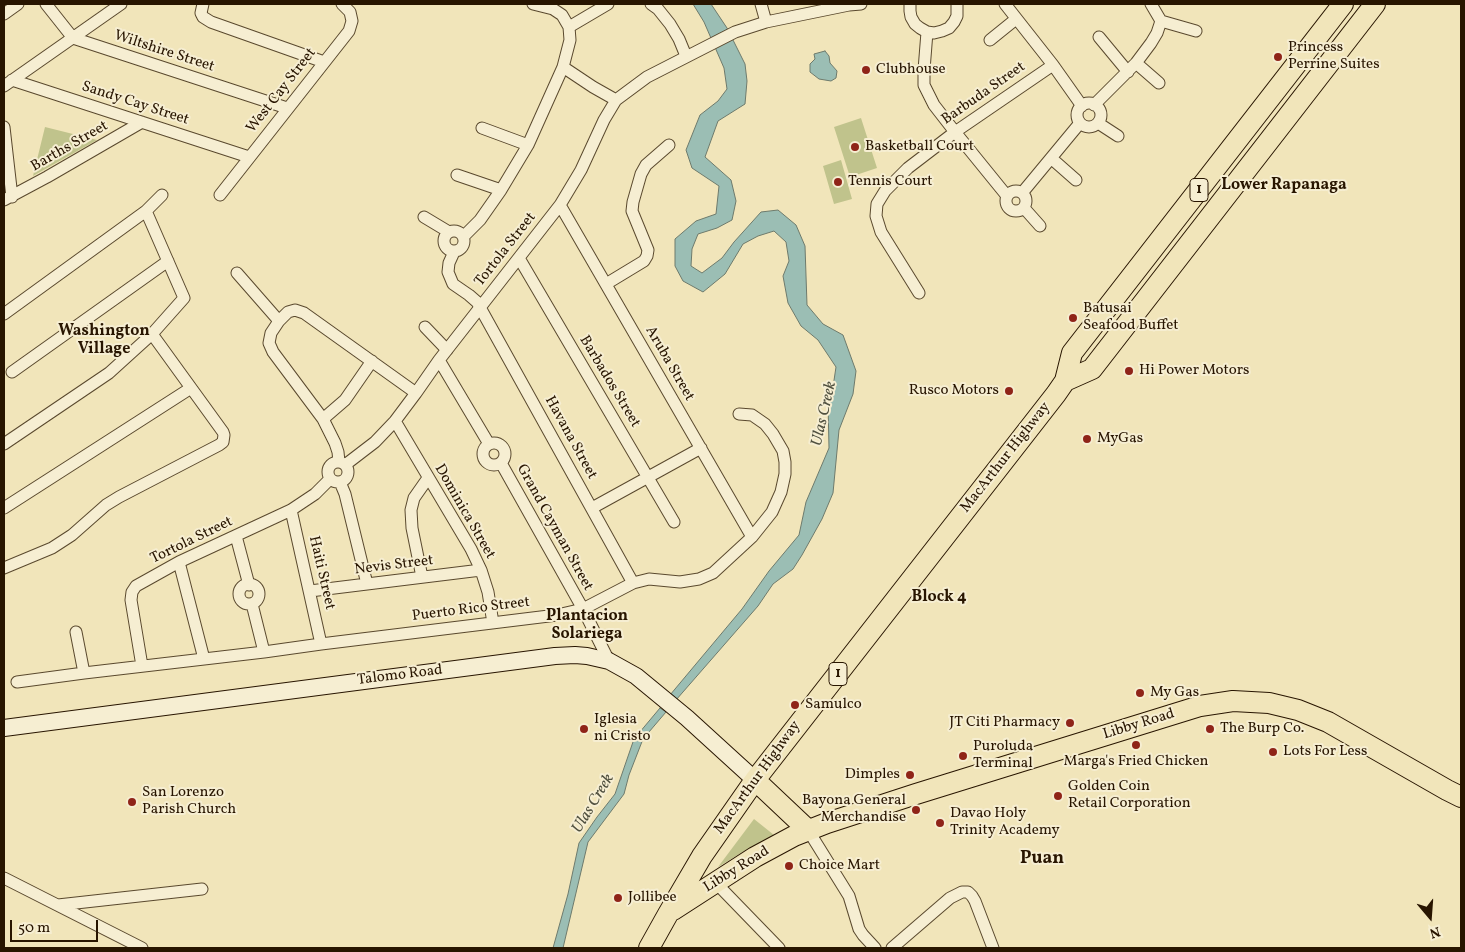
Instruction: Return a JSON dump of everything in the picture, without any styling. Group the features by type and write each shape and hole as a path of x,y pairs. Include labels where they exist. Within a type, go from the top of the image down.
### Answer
{"highway":[{"name":"MacArthur Highway","path":"649,948 702,856 755,780 1065,381 1072,353 1343,4"},
{"name":"MacArthur Highway","path":"1065,381 1092,369 1375,4"},
{"name":"Libby Road","path":"668,914 755,857 808,830 907,797 1200,706 1233,701 1269,703 1298,710 1328,722 1447,790 1461,796"},
{"path":"755,780 808,830"}],"street":[{"path":"4,14 18,4"},
{"path":"46,4 74,38"},
{"path":"8,83 121,4"},
{"path":"203,4 201,13 211,22 324,62"},
{"name":"West Cay Street","path":"220,195 349,31 352,21 350,12 342,4"},
{"path":"464,236 475,226 528,145 563,67 570,40 569,27 562,15 552,9 533,4"},
{"path":"569,27 608,4"},
{"path":"651,4 658,9 670,24 686,56"},
{"path":"761,4 766,22"},
{"name":"Tortola Street","path":"342,464 375,442 395,421 446,350 560,205 581,170 604,120 616,100 647,78 686,56 736,32 766,22 853,4"},
{"path":"910,4 910,11 915,24 927,32 934,33 948,28 954,22 957,16 957,4"},
{"path":"1005,4 1053,65 1082,106"},
{"path":"1151,4 1161,21 1196,31"},
{"path":"990,40 1016,18"},
{"path":"1094,105 1136,63 1151,43 1161,21"},
{"path":"927,32 924,85 934,105 1008,196"},
{"path":"1099,37 1128,72"},
{"name":"Wiltshire Street","path":"74,38 288,108"},
{"path":"1136,63 1159,83"},
{"name":"Barbuda Street","path":"919,293 881,232 876,216 877,204 897,178 908,168 955,132 1053,65"},
{"path":"563,67 616,100"},
{"name":"Sandy Cay Street","path":"8,83 142,122 249,157"},
{"path":"1094,105 1100,111 1100,119 1098,123 1087,127 1078,120 1078,112 1082,106 1094,105"},
{"name":"Barths Street","path":"8,198 142,122"},
{"path":"1022,193 1080,123"},
{"path":"1098,123 1118,136"},
{"path":"4,127 8,198"},
{"path":"482,128 528,145"},
{"path":"606,284 644,261 647,256 648,250 632,211 633,202 641,174 646,165 669,145"},
{"path":"1051,158 1076,180"},
{"path":"457,175 500,190"},
{"path":"1016,191 1022,193 1026,202 1024,208 1017,211 1010,209 1006,203 1008,196 1016,191"},
{"path":"4,314 146,211 162,195"},
{"name":"Aruba Street","path":"560,205 752,537"},
{"path":"1024,208 1040,226"},
{"path":"4,444 109,373 152,334 184,298 146,211"},
{"path":"424,217 449,232 455,231 462,234 465,243 461,250 454,252 448,250 444,244 444,238 449,232"},
{"name":"Havana Street","path":"454,252 449,263 448,272 453,284 477,302 633,583"},
{"name":"Barbados Street","path":"518,258 674,522"},
{"path":"12,372 168,261"},
{"path":"237,273 279,321"},
{"path":"335,481 343,480 348,472 342,464 335,443 323,419 273,352 269,343 271,334 279,321 288,312 295,310 304,313 416,393"},
{"path":"425,327 446,350"},
{"path":"4,568 52,548 72,535 119,497 219,445 224,439 223,432 152,334"},
{"name":"Grand Cayman Street","path":"439,360 490,444 496,443 505,450 505,458 501,463 609,661"},
{"path":"323,419 345,400 372,361"},
{"path":"4,508 191,388"},
{"name":"Puerto Rico Street","path":"17,682 84,672 264,652 557,615 582,609 633,583 649,578 680,582 699,579 713,573 752,537 772,512 785,474 783,451 773,434 765,424 752,415 739,414"},
{"name":"Dominica Street","path":"395,421 471,549 481,570 488,592 493,623"},
{"path":"592,508 701,448"},
{"path":"342,464 332,464 328,470 328,476 335,481 345,494 367,584"},
{"path":"422,577 412,528 411,510 414,498 428,478"},
{"name":"Tortola Street","path":"142,666 131,600 132,592 136,586 179,562 291,510 335,481"},
{"name":"Haiti Street","path":"291,510 321,644"},
{"path":"236,536 249,585 257,588 259,594 258,600 252,604 264,652"},
{"path":"179,562 204,659"},
{"name":"Nevis Street","path":"310,591 481,570"},
{"path":"76,632 84,672"},
{"name":"Talomo Road","path":"4,728 555,656 588,656 609,661 636,676 755,780"},
{"path":"808,830 849,896 859,928 875,948"},
{"path":"4,878 142,948"},
{"path":"715,882 779,948"},
{"path":"56,905 202,890"},
{"path":"892,948 950,898 962,892 968,892 975,901 991,947"}],"green space":[{"name":"Basketball Court","path":"861,118 877,168 850,177 834,127"},
{"path":"45,127 97,140 33,176"},
{"name":"Tennis Court","path":"841,160 852,199 834,204 823,166"},
{"path":"754,819 774,835 718,867"}],"water":[{"path":"693,4 711,4 727,28 745,64 747,81 745,104 718,121 705,157 731,180 736,201 732,220 717,228 698,234 692,249 691,266 702,273 722,258 761,212 778,210 796,225 805,246 807,305 823,324 843,335 856,371 853,394 839,430 833,493 822,519 793,569 773,584 758,606 676,700 670,695 742,609 769,571 799,535 806,502 829,448 828,403 836,367 818,340 801,326 788,303 783,276 789,261 786,242 774,231 758,236 743,244 725,274 703,292 683,281 675,266 675,239 696,221 716,214 719,186 692,168 686,150 700,115 718,101 727,89 724,68 704,22"},
{"path":"825,51 829,56 830,63 837,71 836,78 831,81 819,79 810,72 810,64 815,59 814,54"},
{"path":"660,708 666,712 643,739 624,794 588,842 563,948 553,948 568,894 579,843 615,794 634,739"}],"place":[{"name":"Princess Perrine Suites","path":"1278,57"},
{"name":"Clubhouse","path":"866,70"},
{"name":"Basketball Court","path":"855,147"},
{"name":"Tennis Court","path":"838,182"},
{"name":"Batusai Seafood Buffet","path":"1073,318"},
{"name":"Hi Power Motors","path":"1129,371"},
{"name":"Rusco Motors","path":"1009,391"},
{"name":"MyGas","path":"1087,439"},
{"name":"My Gas","path":"1140,693"},
{"name":"Samulco","path":"795,705"},
{"name":"JT Citi Pharmacy","path":"1070,723"},
{"name":"Iglesia ni Cristo","path":"584,729"},
{"name":"The Burp Co.","path":"1210,729"},
{"name":"Marga's Fried Chicken","path":"1136,745"},
{"name":"Lots For Less","path":"1273,752"},
{"name":"Puroluda Terminal","path":"963,756"},
{"name":"Dimples","path":"910,775"},
{"name":"Golden Coin Retail Corporation","path":"1058,796"},
{"name":"San Lorenzo Parish Church","path":"132,802"},
{"name":"Bayona General Merchandise","path":"916,810"},
{"name":"Davao Holy Trinity Academy","path":"940,823"},
{"name":"Choice Mart","path":"789,866"},
{"name":"Jollibee","path":"618,898"}],"district":[{"name":"Lower Rapanaga","path":"1284,186"},
{"name":"Washington Village","path":"104,341"},
{"name":"Block 4","path":"939,598"},
{"name":"Plantacion Solariega","path":"587,626"},
{"name":"Puan","path":"1042,860"}],"water label":[{"name":"Ulas Creek","path":"825,414"},
{"name":"Ulas Creek","path":"594,804"}]}
